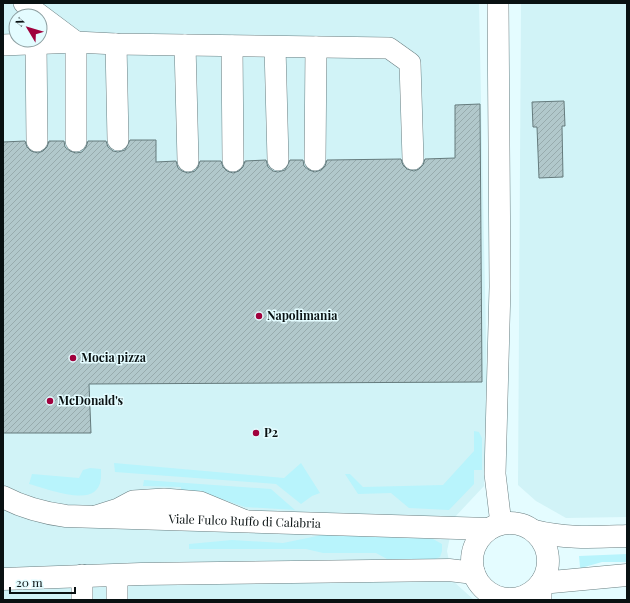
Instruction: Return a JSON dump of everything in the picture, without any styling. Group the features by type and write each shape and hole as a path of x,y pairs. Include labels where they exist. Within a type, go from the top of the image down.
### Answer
{"main road":[{"name":"Viale Fulco Ruffo di Calabria","path":"3,497 44,513 95,517 495,526"},
{"path":"627,536 555,536 534,531 513,523 495,526 480,538 474,548 472,561 474,573 480,584 489,593 501,599 524,597 534,591 627,575"},
{"path":"534,531 542,540 548,561 541,591"},
{"path":"3,578 82,575 449,570 474,573"}],"street":[{"path":"24,3 76,42"},
{"path":"495,526 500,287 498,3"},
{"path":"76,42 76,141"},
{"path":"48,43 76,42 116,44 389,48 410,63 412,159"},
{"path":"116,44 118,140"},
{"path":"185,45 188,161"},
{"path":"232,46 233,161"},
{"path":"275,47 278,160"},
{"path":"315,160 316,47"},
{"path":"36,48 37,141"},
{"path":"82,575 82,600"},
{"path":"117,575 117,600"}],"shaded area":[{"path":"3,3 479,3 487,385 484,486 454,518 447,551 453,581 474,600 3,600"},
{"path":"521,3 627,3 627,517 566,518 536,501 518,485"},
{"path":"474,431 479,432 482,438 482,470 474,470 474,484 449,510 409,508 391,493 358,494 345,474 350,474 363,487 443,485 474,451"},
{"path":"114,463 284,478 301,463 320,493 312,496 301,504 276,484 115,472"},
{"path":"90,468 101,469 101,478 97,490 88,495 72,495 29,484 32,474 79,478 83,470"},
{"path":"144,480 271,489 295,510 245,507 213,496 181,493 181,487 143,486"},
{"path":"322,535 433,539 442,544 442,551 440,557 433,560 387,559 376,553 323,553 306,549 189,549 189,544 232,540 283,543"},
{"path":"627,554 627,562 602,562 580,567 579,556"}],"building":[{"path":"564,101 565,126 562,126 563,177 539,178 537,127 533,127 532,102"},
{"path":"480,104 482,382 89,384 91,433 3,433 3,142 25,141 27,147 31,151 38,153 47,147 49,141 64,141 65,147 76,153 82,152 88,141 106,141 108,147 113,151 118,152 125,150 130,140 156,140 156,162 176,161 178,168 188,173 195,171 200,161 221,161 223,167 227,171 233,173 239,171 243,167 245,161 266,160 268,167 273,171 278,172 285,170 290,160 303,160 304,166 315,172 321,170 325,166 327,160 401,159 403,165 407,169 414,171 423,165 425,159 455,158 455,105"}],"place":[{"name":"Napolimania","path":"259,316"},
{"name":"Mocia pizza","path":"73,358"},
{"name":"McDonald's","path":"50,401"},
{"name":"P2","path":"256,433"}]}
